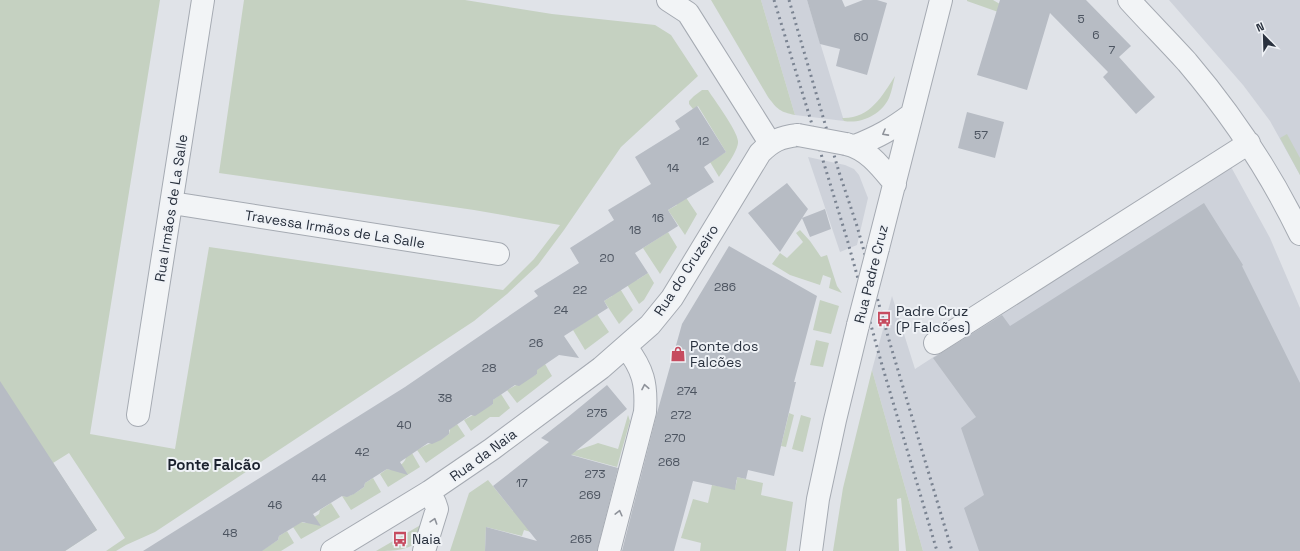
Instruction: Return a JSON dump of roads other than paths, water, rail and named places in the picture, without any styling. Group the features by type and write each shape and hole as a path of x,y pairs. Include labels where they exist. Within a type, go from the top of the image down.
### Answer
{"street":[{"name":"Rua Irmãos de La Salle","path":"138,415 204,0"},
{"path":"668,0 688,13 770,143"},
{"name":"Rua Padre Cruz","path":"812,551 818,499 835,420 941,0"},
{"path":"1129,0 1186,62 1222,106 1258,156 1285,202 1300,234"},
{"path":"851,145 882,135 912,114"},
{"name":"Rua do Cruzeiro","path":"626,347 650,325 672,298 760,153 770,143 784,136 798,135 851,145 873,158 895,184"},
{"path":"935,343 1249,143"},
{"name":"Travessa Irmãos de La Salle","path":"172,204 498,254"},
{"path":"609,551 644,412 646,394 643,376 636,360 626,347"},
{"name":"Rua da Naia","path":"332,551 429,492 492,449 601,368 626,347"},
{"path":"424,551 437,512 435,502 429,492"}],"railway":[{"path":"774,0 847,239 882,365 937,551"},
{"path":"789,0 952,551"}],"place":[{"name":"Padre Cruz (P Falcões)","path":"884,319"},
{"name":"Ponte dos Falcões","path":"678,354"},
{"name":"Naia","path":"400,539"}],"district":[{"name":"Ponte Falcão","path":"214,465"}]}
